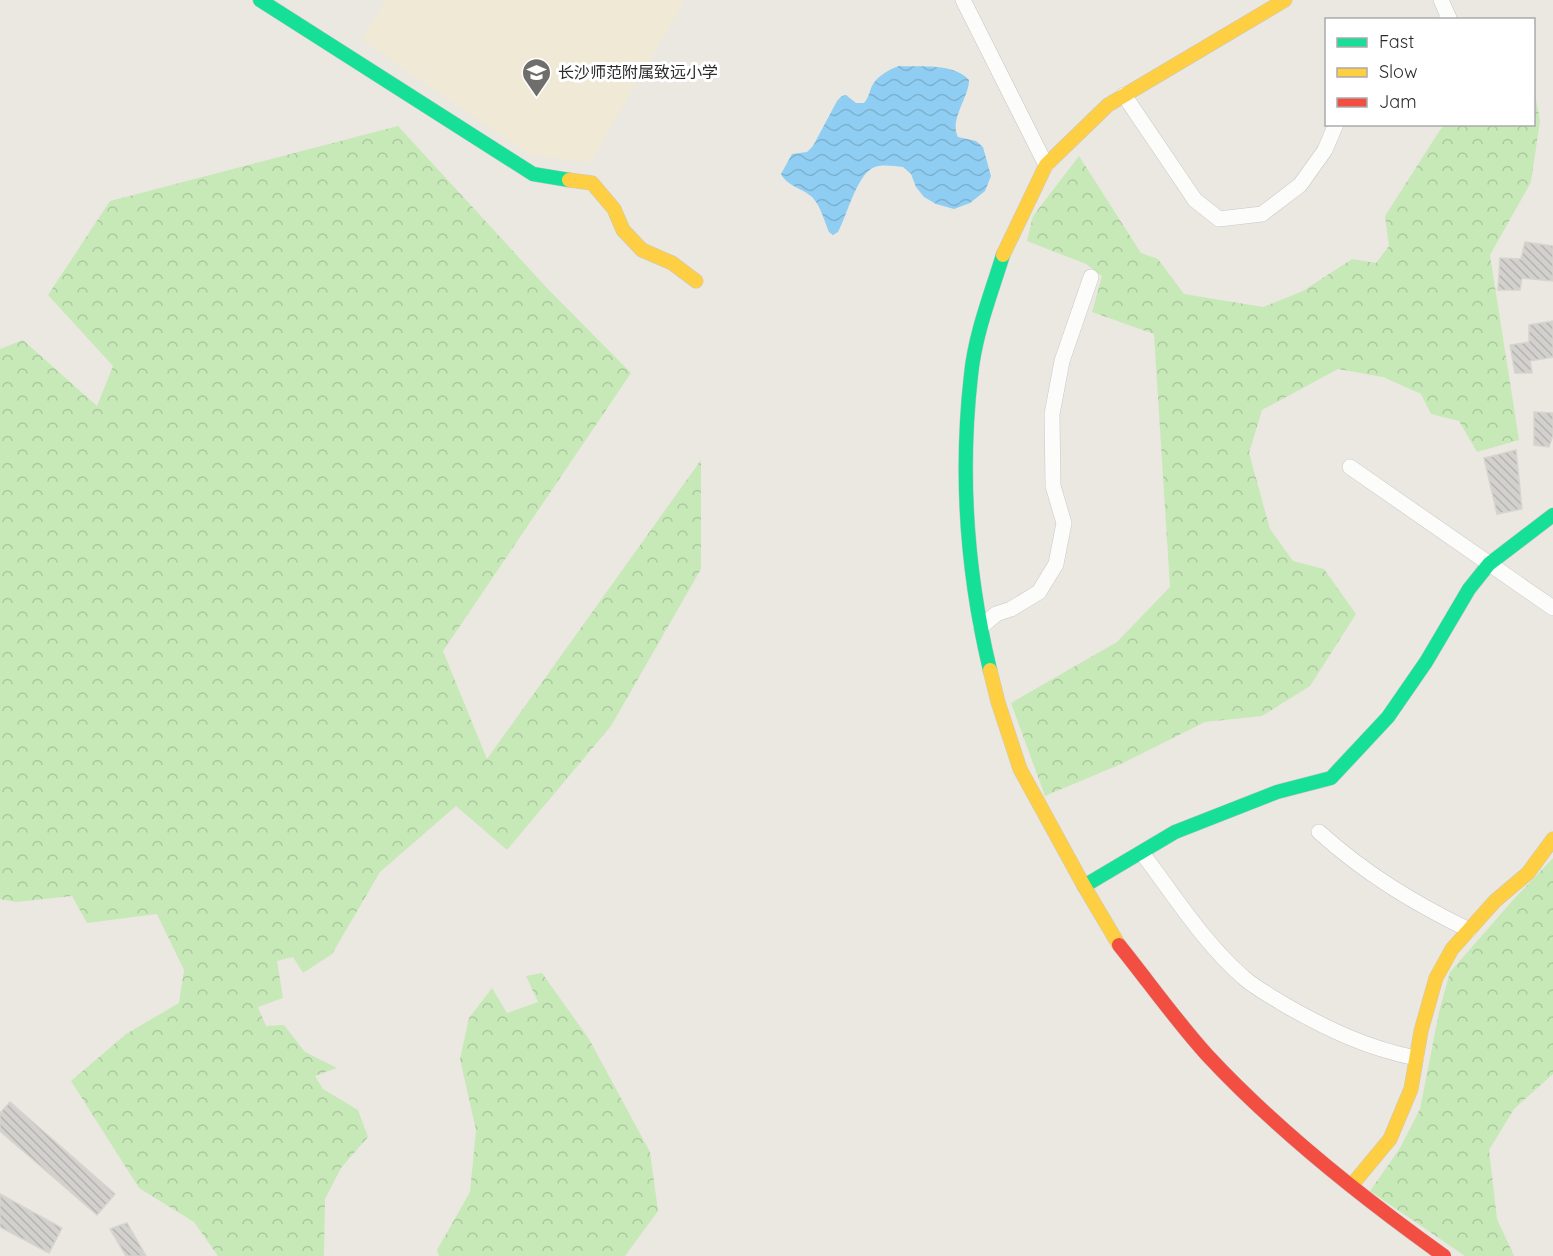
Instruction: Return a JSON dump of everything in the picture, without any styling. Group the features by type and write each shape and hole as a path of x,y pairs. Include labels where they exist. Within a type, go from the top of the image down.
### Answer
{"street":[{"path":"260,0 533,174 592,183 614,209 623,230 642,250 672,263 696,282"},
{"path":"963,0 1046,165"},
{"path":"1285,0 1108,105 1046,165 1006,246 985,311 971,373 967,447 967,526 981,627 998,702 1020,769 1117,942 1207,1056 1293,1138 1372,1204 1444,1256"},
{"path":"1442,0 1449,18"},
{"path":"1124,95 1195,200 1219,219 1262,214 1300,185 1325,150 1335,126"},
{"path":"981,627 996,614 1011,609 1040,592 1056,564 1064,523 1053,486 1052,414 1062,361 1091,277"},
{"path":"1350,467 1553,608"},
{"path":"1084,886 1175,832 1278,792 1331,778 1388,717 1426,662 1469,589 1489,564 1553,515"},
{"path":"1318,832 1380,881 1432,912 1469,930"},
{"path":"1351,1186 1390,1140 1411,1089 1421,1031 1436,978 1452,949 1495,901 1528,873 1553,839"},
{"path":"1142,853 1218,952 1244,979 1337,1034 1363,1044 1416,1058"}],"shaded area":[{"name":"长沙师范附属致远小学","path":"386,0 681,0 684,2 590,163 529,155 362,40"}],"green space":[{"path":"1535,94 1540,121 1531,182 1490,255 1519,440 1477,452 1459,421 1431,414 1421,394 1383,377 1338,369 1262,410 1249,453 1270,529 1293,561 1324,569 1356,614 1310,686 1262,716 1205,722 1121,764 1045,796 1011,703 1117,642 1170,587 1154,334 1092,312 1102,276 1086,264 1027,241 1033,216 1079,156 1141,253 1158,259 1184,294 1263,307 1303,291 1352,259 1376,263 1389,246 1385,216 1444,126 1535,126"},
{"path":"398,126 546,287 631,373 443,651 487,759 701,460 701,569 611,726 507,850 456,806 380,872 332,954 303,973 293,957 277,961 283,998 258,1007 266,1026 284,1025 305,1052 337,1068 315,1076 323,1089 358,1110 368,1137 341,1168 325,1199 324,1256 218,1256 194,1222 139,1188 71,1081 126,1034 179,1003 184,970 157,914 87,923 72,896 16,902 0,899 0,349 23,340 97,406 113,366 48,295 110,201"},
{"path":"1553,858 1553,1074 1514,1109 1489,1150 1497,1219 1514,1256 1465,1256 1370,1191 1400,1148 1420,1109 1439,1012 1450,972"},
{"path":"542,973 589,1039 650,1152 658,1211 625,1256 439,1256 437,1250 470,1192 476,1130 460,1059 469,1018 492,988 507,1013 538,1002 526,976"}],"water":[{"path":"899,66 946,68 969,80 956,130 958,137 976,141 983,147 991,176 985,191 970,203 954,209 936,204 924,197 916,187 911,174 903,167 885,165 875,167 863,177 838,232 833,235 829,232 820,209 812,197 787,181 781,174 792,154 807,152 813,146 837,101 842,96 846,95 856,103 864,103 875,81"}],"building":[{"path":"1525,242 1553,246 1553,281 1522,278 1520,290 1498,290 1500,258 1521,259"},
{"path":"1553,321 1553,357 1530,361 1532,373 1515,373 1510,345 1529,342 1529,325"},
{"path":"1534,412 1553,413 1553,435 1549,447 1534,445"},
{"path":"1516,450 1522,509 1497,514 1484,458"},
{"path":"10,1102 115,1194 97,1215 0,1131 0,1113"},
{"path":"0,1194 62,1228 49,1253 0,1227"},
{"path":"127,1223 146,1256 126,1256 110,1229"}],"traffic: fast":[{"path":"260,0 533,174 569,180"},
{"path":"990,670 971,560 966,449 971,375 976,344 1003,255"},
{"path":"1084,886 1175,832 1277,792 1331,778 1388,717 1426,662 1469,589 1489,564 1553,515"}],"traffic: slow":[{"path":"1003,255 1046,165 1108,105 1285,0"},
{"path":"569,180 592,183 614,209 623,230 642,250 672,263 696,281"},
{"path":"990,670 1020,769 1119,945"},
{"path":"1351,1186 1390,1139 1411,1089 1421,1031 1436,978 1452,949 1495,901 1528,873 1553,839"}],"traffic: jam":[{"path":"1119,945 1196,1043 1235,1084 1321,1162 1444,1256"}],"place":[{"name":"长沙师范附属致远小学","path":"537,98"}]}
